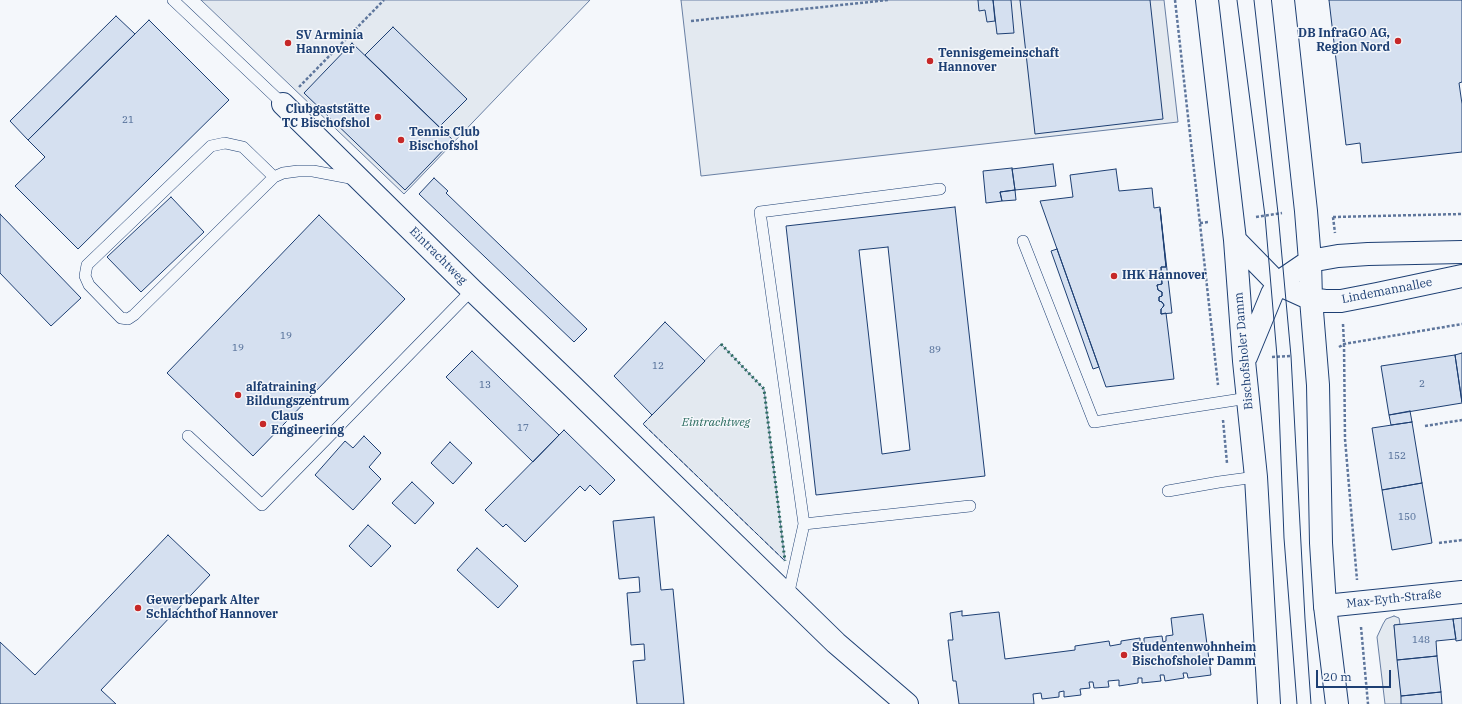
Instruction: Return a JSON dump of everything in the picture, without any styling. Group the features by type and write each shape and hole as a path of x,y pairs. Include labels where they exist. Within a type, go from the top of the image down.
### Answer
{"street":[{"name":"Bischofsholer Damm","path":"1207,0 1234,229 1244,361 1256,477 1269,704"},
{"path":"1283,0 1310,261 1311,299 1318,385 1321,543 1325,606 1337,704"},
{"name":"Eintrachtweg","path":"283,104 472,290 571,384 836,643 908,704"},
{"path":"1234,229 1278,284"},
{"path":"1244,361 1272,294 1278,284 1310,261 1338,256 1368,254 1462,252"},
{"name":"Lindemannallee","path":"1278,284 1311,299 1341,301 1462,276"},
{"name":"Max-Eyth-Straße","path":"1325,606 1462,592"}],"lane":[{"path":"173,0 283,104"},
{"path":"274,178 244,147 225,143 211,146 87,265 85,276 89,285 121,318 128,319 134,315 274,178 283,173 298,171 313,172 362,181"},
{"path":"788,596 804,524 760,212 940,189"},
{"path":"1023,241 1094,422 1248,398"},
{"path":"188,436 262,505 472,290"},
{"path":"1168,491 1229,480 1256,477"},
{"path":"804,524 970,506"}],"path":[{"path":"283,104 384,0"},
{"path":"691,21 888,0"},
{"path":"1175,0 1229,480"},
{"path":"1200,223 1234,229 1306,211 1333,217 1462,214"},
{"path":"1342,318 1344,344 1345,439 1358,603 1368,704"},
{"path":"1344,344 1462,324"},
{"path":"1425,426 1462,420"},
{"path":"1439,543 1462,540"}],"green space":[{"name":"Tennis Club Bischofshol","path":"201,0 590,0 404,194"},
{"name":"Tennisgemeinschaft Hannover","path":"681,0 1164,0 1178,122 701,176"},
{"name":"Eintrachtweg","path":"721,344 764,389 785,561 643,424"},
{"path":"1394,616 1399,618 1400,624 1394,625 1402,704 1385,704 1377,637 1386,619"}],"building":[{"path":"978,0 993,0 995,21 987,22 985,10 979,11"},
{"path":"993,0 1011,0 1014,33 997,34"},
{"path":"1020,0 1150,0 1163,119 1035,134"},
{"name":"DB InfraGO AG, Region Nord","path":"1329,0 1462,0 1462,82 1459,83 1462,104 1462,152 1362,163 1360,143 1346,145"},
{"path":"116,16 135,34 28,140 10,121"},
{"path":"149,20 229,100 78,249 15,186 45,157 28,140"},
{"path":"393,27 467,99 439,127 365,55"},
{"name":"Tennis Club Bischofshol","path":"352,43 453,140 405,190 304,93"},
{"path":"1053,164 1056,186 1015,190 1012,169"},
{"path":"1012,168 1015,190 1000,192 1002,201 986,203 983,171"},
{"name":"IHK Hannover","path":"1116,169 1119,191 1152,188 1154,208 1160,207 1166,267 1161,267 1162,284 1157,285 1158,290 1162,292 1162,296 1159,297 1159,301 1164,305 1161,309 1161,314 1166,313 1174,379 1106,387 1040,201 1073,197 1070,175"},
{"path":"434,178 448,191 446,193 587,329 574,342 419,194"},
{"path":"1015,190 1016,200 1002,201 1000,192"},
{"path":"171,197 204,232 141,292 107,257"},
{"path":"955,207 985,476 816,495 786,226","holes":["888,247 910,450 882,454 859,250"]},
{"path":"1160,209 1172,313 1161,314 1161,309 1164,305 1159,301 1159,297 1162,296 1162,292 1158,290 1157,285 1162,284 1161,267 1166,267"},
{"path":"0,214 81,298 51,326 0,273"},
{"path":"319,215 405,299 253,456 167,373"},
{"path":"1057,249 1099,367 1093,369 1051,251"},
{"path":"665,322 705,361 652,415 614,376"},
{"path":"472,351 559,435 533,462 446,377"},
{"path":"1462,353 1462,402 1455,355"},
{"path":"1455,355 1462,403 1389,415 1381,366"},
{"path":"1410,411 1412,422 1391,425 1389,415"},
{"path":"1412,422 1422,483 1382,490 1372,428"},
{"path":"564,430 615,480 600,495 590,485 585,491 580,486 525,542 506,524 503,527 485,510"},
{"path":"364,436 381,453 369,467 381,479 353,510 315,475 345,441 353,448"},
{"path":"450,442 472,463 453,484 431,463"},
{"path":"412,482 434,503 415,524 392,503"},
{"path":"1422,483 1432,543 1392,550 1382,490"},
{"path":"654,517 661,590 673,589 684,704 637,704 633,661 645,660 644,644 631,645 627,593 640,592 639,577 619,579 613,521"},
{"path":"368,525 391,546 371,567 349,546"},
{"name":"Gewerbepark Alter Schlachthof Hannover","path":"168,535 210,575 101,690 116,704 0,704 0,642 35,675"},
{"path":"477,548 518,586 498,608 457,570"},
{"name":"Studentenwohnheim Bischofsholer Damm","path":"962,611 962,616 999,612 1005,659 1075,650 1075,646 1109,641 1110,646 1121,644 1121,641 1140,638 1140,644 1144,643 1144,638 1162,636 1163,642 1166,641 1166,636 1173,635 1171,618 1203,614 1211,675 1188,678 1187,673 1183,673 1184,678 1165,681 1164,675 1160,675 1161,681 1142,683 1142,678 1138,678 1138,683 1119,686 1119,680 1108,681 1109,687 1094,688 1093,682 1089,682 1090,688 1080,689 1081,695 1064,697 1064,691 1059,692 1059,697 1042,699 1041,693 1033,694 1034,704 959,704 956,681 953,681 948,640 953,640 950,613"},
{"path":"1462,618 1462,640 1456,641 1453,619"},
{"path":"1453,619 1456,639 1436,641 1437,656 1397,660 1394,625"},
{"path":"1437,656 1441,692 1401,696 1397,660"},
{"path":"1441,692 1442,704 1401,704 1401,696"}],"tram line":[{"path":"1237,0 1265,216 1277,356 1284,538 1297,704"},
{"path":"1254,0 1278,213 1291,356 1311,704"}],"hedge":[{"path":"721,344 764,389 785,561"}],"fence":[{"path":"652,415 643,424 785,561"}],"place":[{"name":"DB InfraGO AG, Region Nord","path":"1398,41"},
{"name":"SV Arminia Hannover","path":"288,43"},
{"name":"Tennisgemeinschaft Hannover","path":"930,61"},
{"name":"Clubgaststätte TC Bischofshol","path":"378,117"},
{"name":"Tennis Club Bischofshol","path":"401,140"},
{"name":"IHK Hannover","path":"1114,276"},
{"name":"alfatraining Bildungszentrum","path":"238,395"},
{"name":"Claus Engineering","path":"263,424"},
{"name":"Gewerbepark Alter Schlachthof Hannover","path":"138,608"},
{"name":"Studentenwohnheim Bischofsholer Damm","path":"1124,655"}]}
